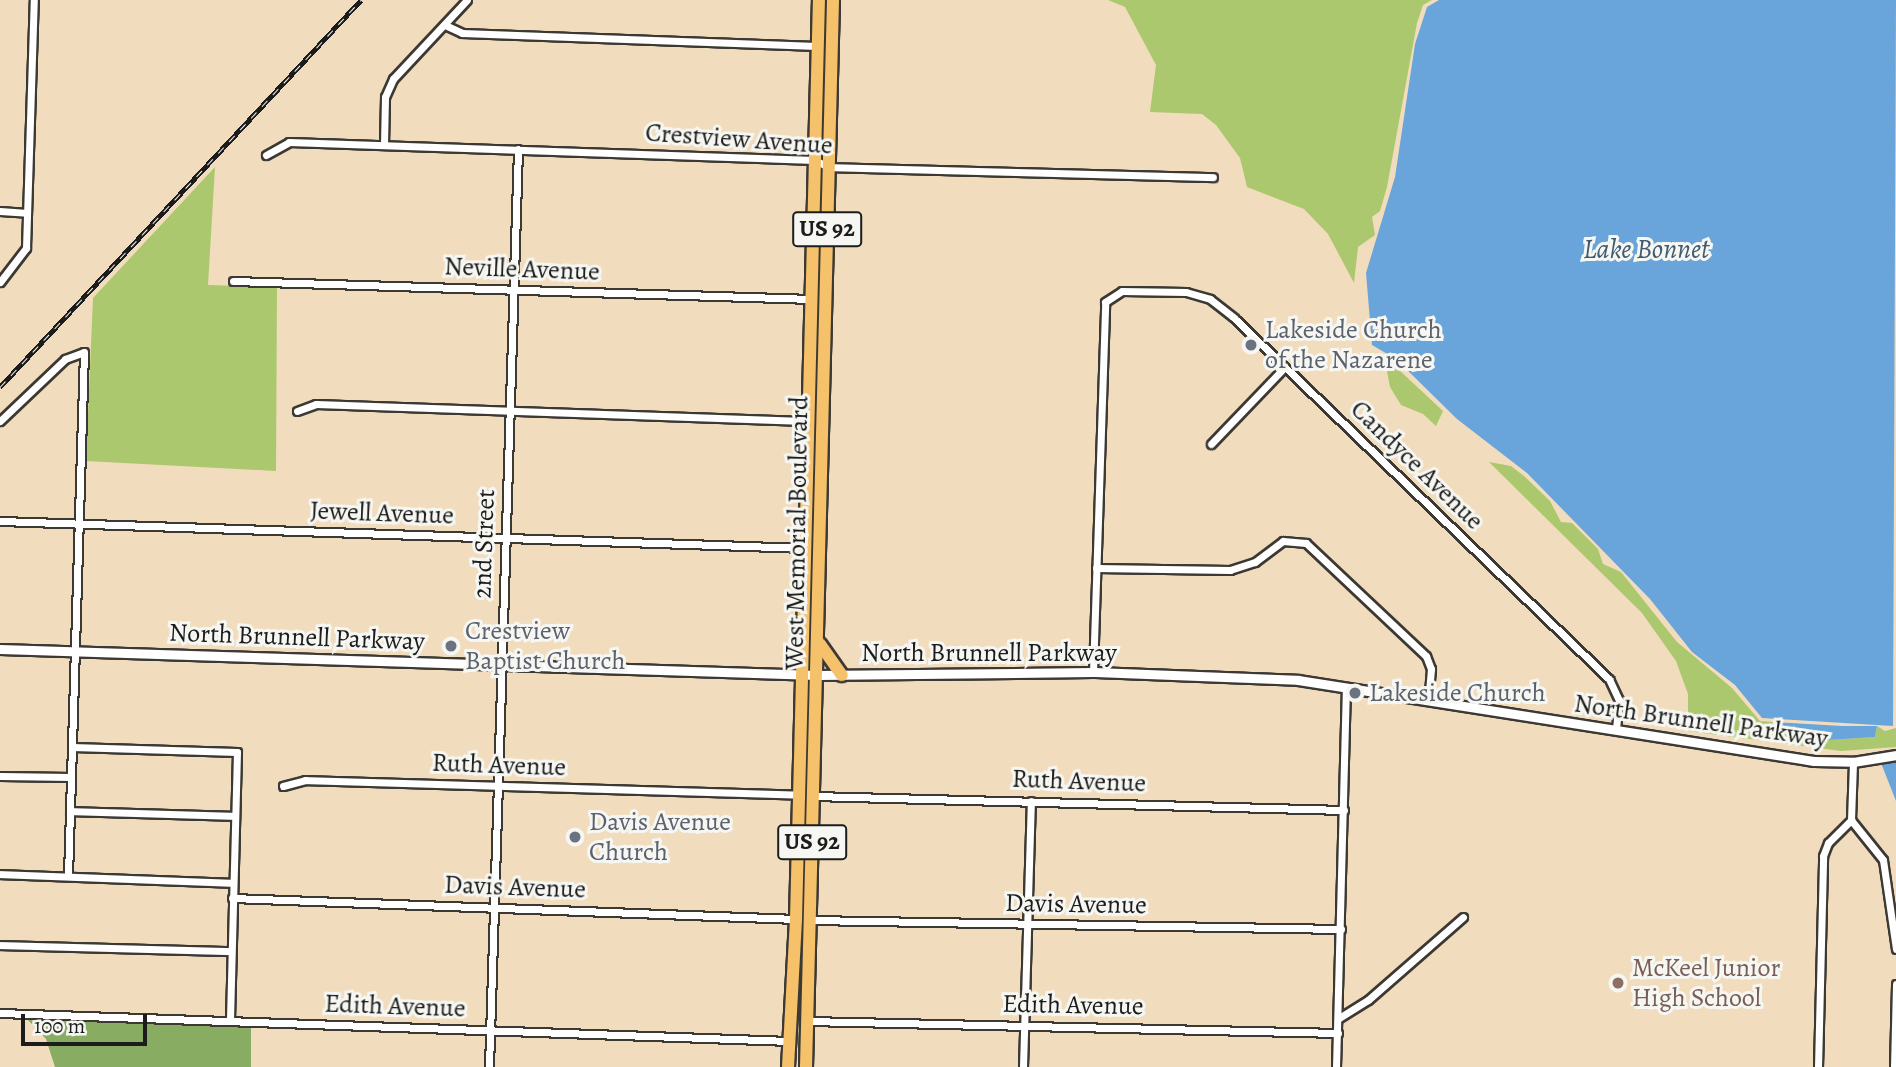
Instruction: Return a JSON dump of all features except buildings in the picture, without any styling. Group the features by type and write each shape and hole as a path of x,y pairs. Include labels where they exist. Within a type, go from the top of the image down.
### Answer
{"main road":[{"name":"West Memorial Boulevard","path":"790,1041 796,919 819,0"},
{"path":"827,0 832,42"},
{"name":"West Memorial Boulevard","path":"806,1067 833,0"},
{"path":"808,388 822,423"},
{"path":"807,421 821,458"},
{"path":"818,638 826,658 842,675"},
{"path":"796,894 810,920"},
{"path":"796,919 810,947"},
{"name":"US 92","path":"788,1067 790,1041"}],"street":[{"path":"0,282 24,256 34,0"},
{"path":"384,145 387,89 467,0"},
{"path":"445,24 462,33 817,46"},
{"name":"Crestview Avenue","path":"266,155 289,142 815,160 828,167 1213,177"},
{"name":"2nd Street","path":"489,1067 496,908 497,786 517,149"},
{"path":"0,211 27,213"},
{"name":"Neville Avenue","path":"233,281 811,299"},
{"name":"Candyce Avenue","path":"1096,568 1103,308 1109,296 1122,291 1186,292 1210,299 1609,679 1619,700 1616,730"},
{"path":"0,421 65,359 84,352 68,876"},
{"path":"1211,444 1284,368"},
{"path":"297,411 316,404 807,421"},
{"name":"Jewell Avenue","path":"0,522 804,548"},
{"path":"1093,672 1096,568 1230,570 1255,562 1283,541 1306,543 1426,656 1431,669 1428,701"},
{"name":"North Brunnell Parkway","path":"0,649 817,675 1093,672 1298,680 1794,758 1853,762 1896,755"},
{"path":"1336,1067 1346,688"},
{"path":"72,747 237,752 230,1021"},
{"path":"1853,762 1851,820 1883,860 1896,949"},
{"path":"0,776 71,777"},
{"name":"Ruth Avenue","path":"283,786 305,780 798,796"},
{"name":"Ruth Avenue","path":"813,796 1344,810"},
{"path":"1023,1067 1031,801"},
{"path":"69,811 235,816"},
{"path":"1818,1067 1823,856 1828,843 1851,820"},
{"path":"0,874 233,883"},
{"name":"Davis Avenue","path":"232,898 796,919"},
{"path":"1339,1018 1368,1000 1463,917"},
{"name":"Davis Avenue","path":"810,920 1341,929"},
{"path":"0,945 231,951"},
{"path":"1894,1067 1896,984"},
{"name":"Edith Avenue","path":"0,1013 790,1041"},
{"name":"Edith Avenue","path":"807,1021 1338,1033"}],"green space":[{"path":"1108,0 1432,0 1423,5 1417,23 1387,187 1380,211 1372,217 1375,235 1358,247 1354,283 1328,234 1304,209 1247,187 1240,158 1216,125 1202,114 1150,112 1156,65 1125,7"},
{"path":"215,167 208,285 277,287 276,471 86,461 93,298"},
{"path":"1384,356 1443,411 1436,426 1423,414 1401,405 1390,387"},
{"path":"1489,462 1511,466 1524,476 1550,501 1561,522 1572,523 1598,549 1603,564 1621,572 1677,642 1732,688 1760,721 1774,722 1795,740 1812,741 1875,737 1877,726 1885,731 1896,728 1896,747 1841,751 1688,731 1688,694 1676,661 1642,613"},
{"path":"27,1019 251,1026 251,1067 55,1067 46,1039"}],"water":[{"name":"Lake Bonnet","path":"1439,0 1896,0 1893,726 1762,718 1735,685 1692,652 1650,599 1527,473 1457,419 1396,359 1372,345 1366,273 1395,177 1415,44 1427,7"},
{"path":"1774,722 1877,726 1875,737 1813,741 1795,740"},
{"path":"1896,760 1896,801 1881,763"}],"railway":[{"path":"0,387 361,0"}],"place":[{"name":"Lakeside Church of the Nazarene","path":"1251,345"},
{"name":"Crestview Baptist Church","path":"451,646"},
{"name":"Lakeside Church","path":"1355,693"},
{"name":"Davis Avenue Church","path":"575,837"},
{"name":"McKeel Junior High School","path":"1618,983"}]}
